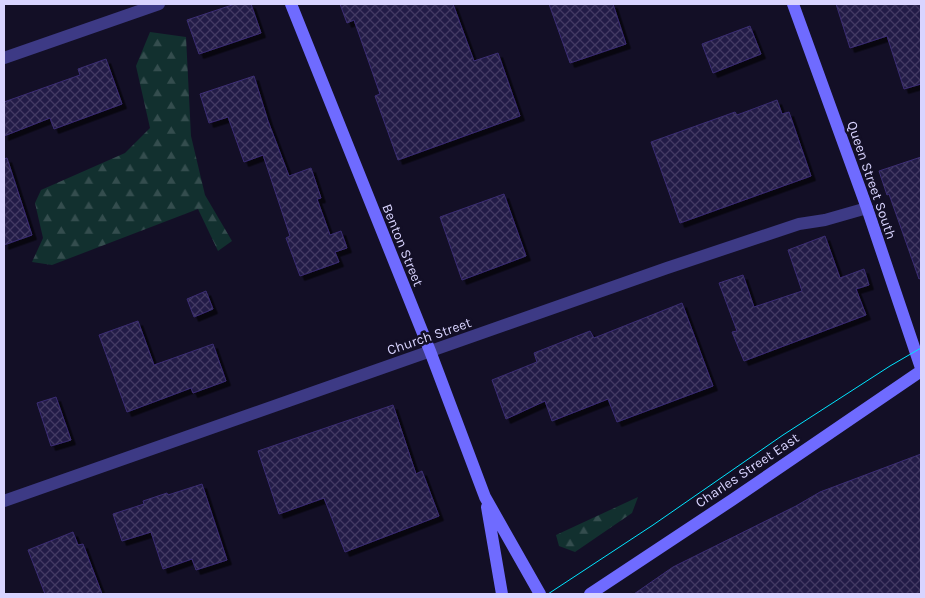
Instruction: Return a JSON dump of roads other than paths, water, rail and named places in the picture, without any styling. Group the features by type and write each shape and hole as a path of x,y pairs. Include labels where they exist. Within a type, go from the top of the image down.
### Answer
{"main road":[{"name":"Benton Street","path":"291,4 430,351 485,497 540,594"},
{"name":"Queen Street South","path":"793,4 867,208 921,369"},
{"name":"Charles Street East","path":"590,594 732,500 921,369"},
{"name":"Benton Street","path":"485,497 502,594"}],"street":[{"path":"4,58 159,4"},
{"name":"Church Street","path":"4,501 799,224 825,220 867,208"}],"tram line":[{"path":"548,594 653,525 783,435 921,348"}]}
